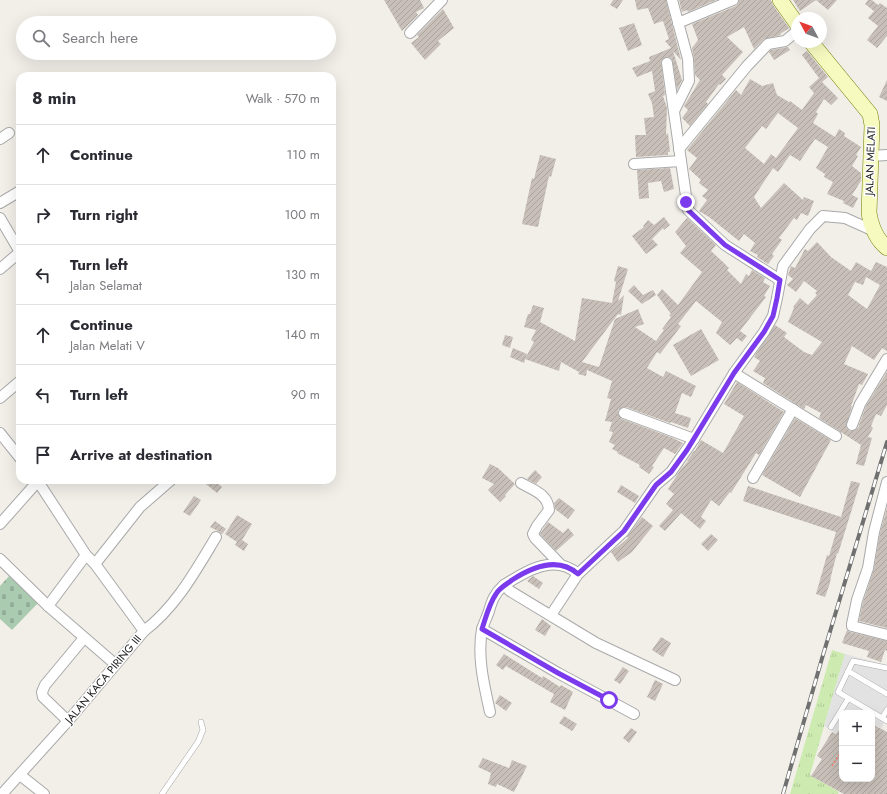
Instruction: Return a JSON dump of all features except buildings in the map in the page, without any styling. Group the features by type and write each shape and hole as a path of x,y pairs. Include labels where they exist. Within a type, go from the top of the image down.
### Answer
{"main road":[{"path":"780,0 791,16"},
{"name":"JALAN MELATI","path":"816,48 870,114 872,124 869,213 871,225 874,231 887,248"}],"street":[{"path":"410,33 442,0"},
{"path":"672,0 688,59 689,81 674,111"},
{"path":"678,23 733,0"},
{"path":"679,149 747,66 768,44 785,41 791,36"},
{"path":"668,63 688,210 725,245 780,280"},
{"path":"0,139 9,133"},
{"path":"871,156 887,155"},
{"path":"634,164 681,161"},
{"path":"0,203 16,193"},
{"path":"551,615 578,574 624,531 656,485 671,472 694,439 734,373 764,332 773,316 783,266 810,229 823,216 845,218 874,231"},
{"path":"0,218 16,245"},
{"path":"0,269 16,255"},
{"path":"852,425 860,404 887,359"},
{"path":"734,373 836,436"},
{"path":"0,398 16,384"},
{"path":"753,478 793,409"},
{"path":"624,413 694,439"},
{"path":"0,433 16,453"},
{"path":"887,482 874,532 868,568 857,600 852,626 887,634"},
{"path":"521,483 545,497 548,502 549,510 533,534 535,538 561,565 578,574"},
{"path":"0,524 35,484"},
{"name":"JALAN KACA PIRING III","path":"2,794 68,721 144,631 95,564 86,555 41,484"},
{"path":"95,564 140,507 166,484"},
{"path":"144,631 156,621 187,584 216,536"},
{"path":"48,606 86,555"},
{"path":"0,559 48,606 115,664"},
{"path":"490,712 483,682 480,659 482,629 496,592 504,585 532,568 561,565"},
{"path":"504,585 510,591 596,643 675,680"},
{"path":"482,629 558,673 634,714"},
{"path":"68,721 43,697 42,692 45,685 84,638"},
{"path":"20,775 44,794"}],"lane":[{"path":"887,668 855,660 852,662 838,692 885,720 887,710"},
{"path":"848,671 887,694"},
{"path":"831,726 848,699"},
{"path":"162,794 198,742 203,730 200,722"}],"path":[{"path":"832,766 839,755"}],"green space":[{"path":"11,574 40,601 12,630 0,619 0,586"},
{"path":"832,650 845,654 810,775 839,792 838,794 790,794"}],"shaded area":[{"path":"845,654 887,665 887,718 881,728 875,725 875,710 839,710 839,728 836,733 824,726"}],"railway":[{"path":"783,794 887,442"}],"route":[{"path":"609,700 558,673 482,629 496,592 504,585 532,568 542,566 561,565 578,574 624,531 656,485 671,472 694,439 734,373 764,332 773,316 780,280 725,245 688,210 686,202"}]}
